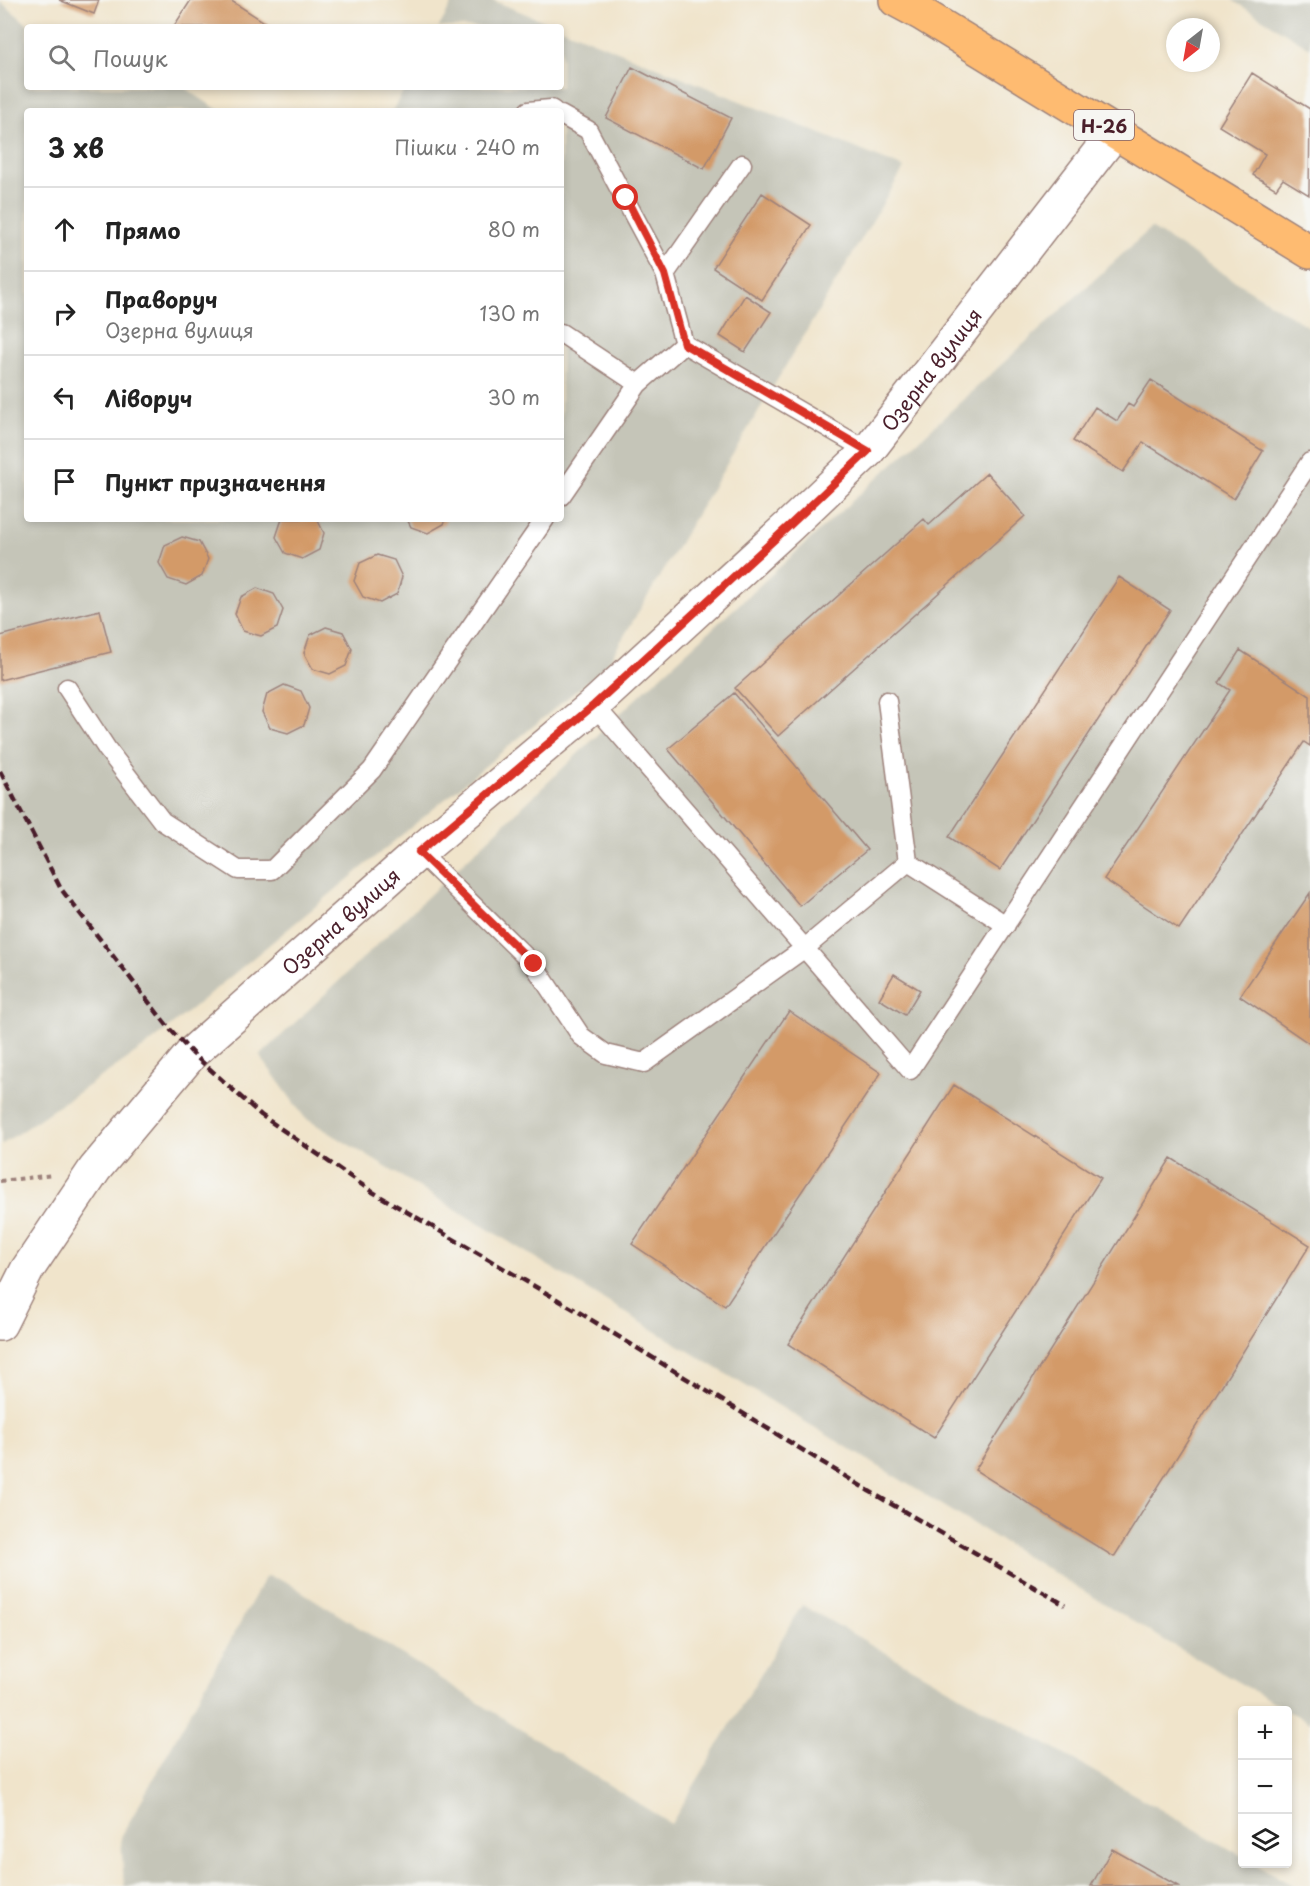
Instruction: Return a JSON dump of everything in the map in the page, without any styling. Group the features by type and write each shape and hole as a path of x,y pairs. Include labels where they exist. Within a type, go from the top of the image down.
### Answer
{"main road":[{"name":"Н-26","path":"896,0 1310,252"}],"street":[{"name":"Озерна вулиця","path":"0,1324 27,1270 95,1169 177,1069 192,1053 419,852 594,705 868,451 1115,132"}],"lane":[{"path":"564,117 588,130 665,274 684,344 868,451"},
{"path":"665,274 742,164"},
{"path":"564,335 638,384"},
{"path":"564,492 638,384 684,344"},
{"path":"594,705 910,1070 1310,462"},
{"path":"67,688 107,748 162,821 238,870 272,870 372,770 543,522"},
{"path":"887,701 908,862 1006,925"},
{"path":"419,852 534,964 581,1036 606,1054 644,1063 805,948 908,862"}],"path":[{"path":"0,1181 95,1169"}],"shaded area":[{"path":"454,0 492,0 551,24 441,24"},
{"path":"1232,0 1310,0 1310,48"},
{"path":"0,1 27,24 24,24 24,90 188,90 215,108 24,108 24,522 564,522 564,108 394,108 404,90 564,90 564,29 904,168 606,666 149,1044 1,1145"},
{"path":"1151,228 1310,328 1310,1723 1292,1713 1292,1706 1280,1706 1166,1641 305,1118 260,1056 643,692"},
{"path":"266,1576 285,1581 671,1824 802,1605 1238,1854 1238,1868 1262,1868 1294,1886 124,1886 121,1837"}],"building":[{"path":"59,0 99,0 94,14"},
{"path":"191,0 230,0 267,24 175,24"},
{"path":"632,67 731,118 704,169 606,118"},
{"path":"1252,73 1310,109 1309,195 1283,179 1276,189 1253,175 1265,154 1219,126"},
{"path":"762,193 811,225 762,300 713,268"},
{"path":"745,295 771,312 745,352 720,336"},
{"path":"1151,380 1263,451 1234,499 1143,442 1123,472 1073,441 1095,407 1117,421 1128,404 1133,407"},
{"path":"987,473 1025,516 778,736 735,688 924,519 929,525"},
{"path":"281,522 318,522 324,533 319,550 302,559 285,553 276,537"},
{"path":"408,522 445,522 428,533 411,527"},
{"path":"182,537 199,542 208,559 202,576 186,585 168,579 159,563 165,545"},
{"path":"377,555 394,560 402,577 397,594 380,603 363,597 354,581 360,563"},
{"path":"1119,577 1170,610 1000,870 949,837"},
{"path":"257,588 274,594 283,610 277,628 261,636 243,631 235,614 241,597"},
{"path":"100,610 111,652 0,680 0,636"},
{"path":"326,627 343,632 352,649 346,666 330,674 313,669 304,653 310,635"},
{"path":"1240,650 1310,696 1310,746 1304,742 1179,929 1104,879 1230,690 1219,683"},
{"path":"284,685 301,691 309,708 304,725 288,733 270,728 262,712 267,694"},
{"path":"734,693 867,850 800,906 668,749"},
{"path":"1310,893 1310,1044 1240,996"},
{"path":"894,974 920,990 905,1015 879,999"},
{"path":"789,1011 881,1073 725,1306 632,1244"},
{"path":"954,1085 1101,1178 934,1438 788,1344"},
{"path":"1171,1158 1310,1245 1114,1557 975,1470"},
{"path":"1112,1849 1178,1886 1091,1886"}],"railway":[{"path":"0,771 61,889 169,1028 192,1053 261,1115 371,1191 577,1311 869,1491 1065,1605"}],"route":[{"path":"534,964 419,852 594,705 868,451 684,344 665,274 626,198"}]}
